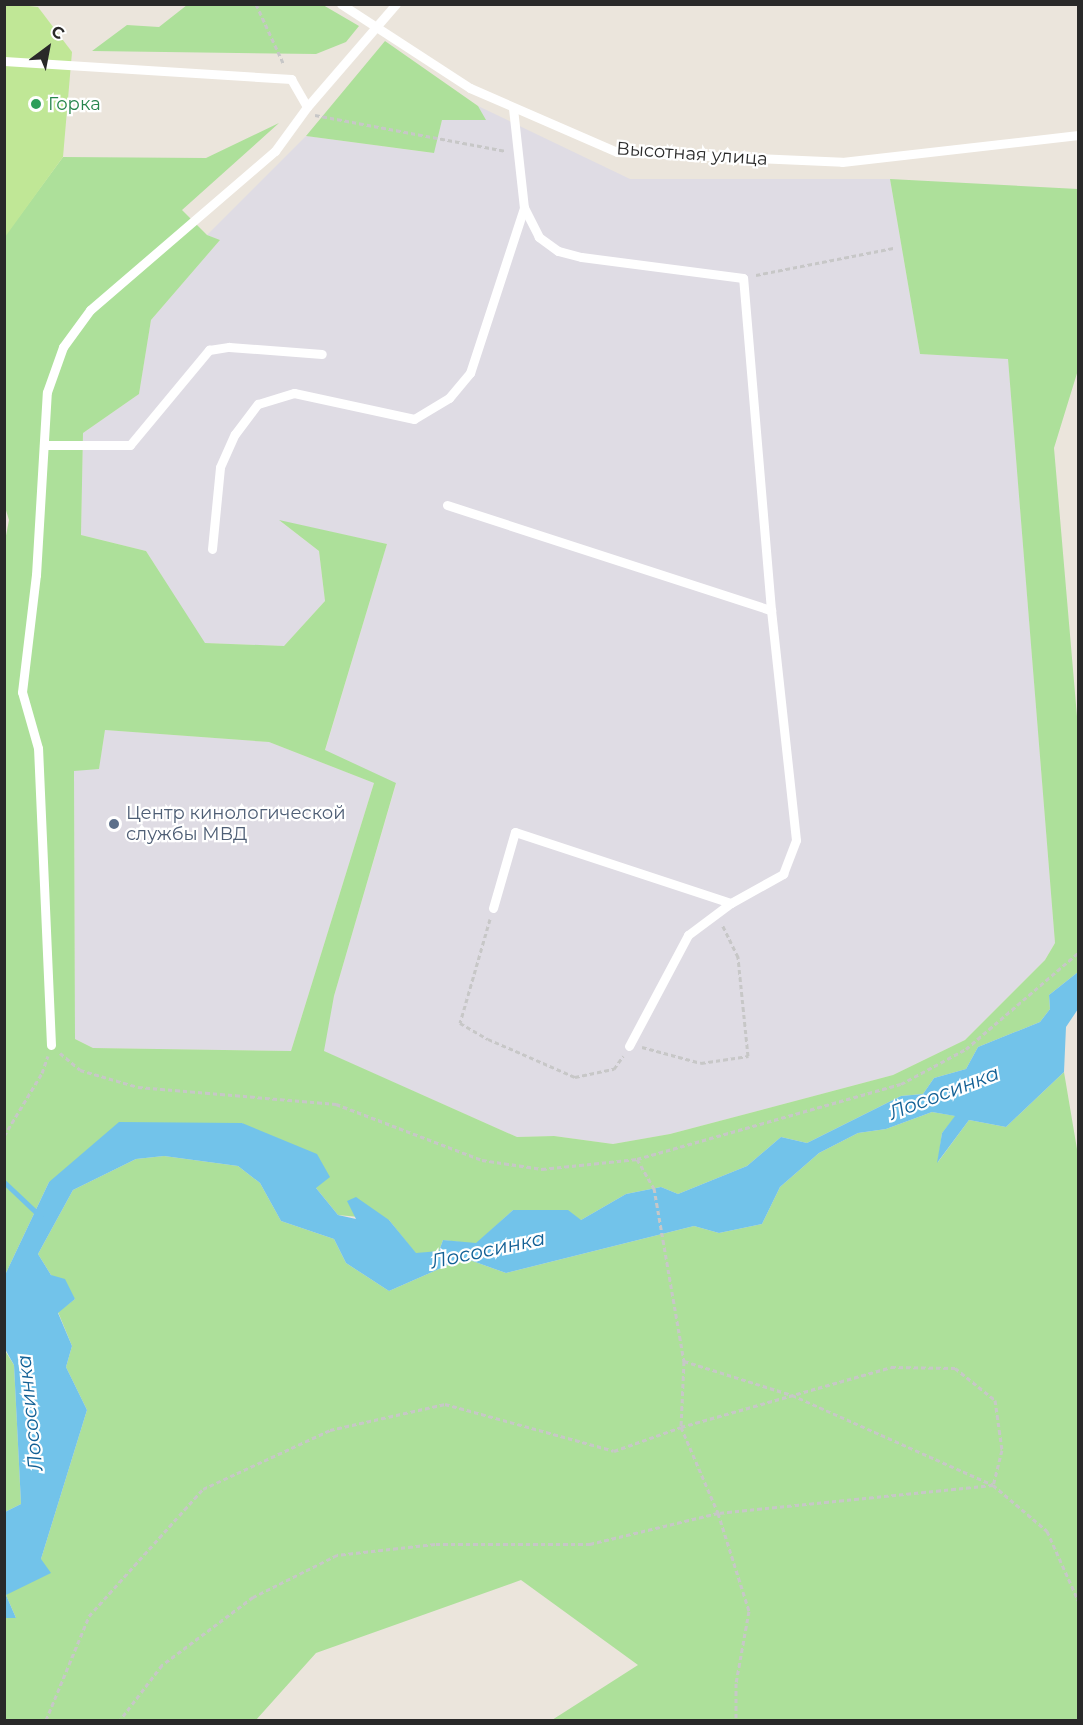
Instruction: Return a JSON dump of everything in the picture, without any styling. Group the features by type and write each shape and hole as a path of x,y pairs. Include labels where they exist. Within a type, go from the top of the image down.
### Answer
{"lane":[{"name":"Высотная улица","path":"342,4 470,88 513,109 617,153 843,162 1078,135"},
{"path":"51,1045 38,748 22,692 36,575 47,392 63,347 90,310 243,181 275,151 307,107 396,4"},
{"path":"4,61 291,79 307,107"},
{"path":"513,109 524,208 538,237 558,251 743,278 771,610 796,840 783,874 716,912 688,935 629,1046"},
{"path":"212,549 220,467 235,434 258,404 294,393 414,419 449,398 470,372 524,208"},
{"path":"44,445 130,445 209,350 229,347 322,354"},
{"path":"447,505 771,610"},
{"path":"493,908 515,832 731,903"}],"path":[{"path":"256,4 291,79"},
{"path":"307,107 318,117 519,154"},
{"path":"743,278 893,248"},
{"path":"493,908 460,1023 488,1039 574,1077 615,1069 629,1046 701,1063 748,1056 738,957 716,912"},
{"path":"4,1136 42,1073 51,1045 80,1070 138,1088 336,1104 482,1160 542,1169 637,1159 901,1084 966,1049 1078,953"},
{"path":"637,1159 654,1188 684,1362 681,1427 718,1514 749,1611 736,1683 736,1720"},
{"path":"684,1362 792,1395 993,1485 1047,1531 1078,1600"},
{"path":"46,1720 89,1616 203,1489 330,1430 445,1404 614,1451 681,1427 891,1367 955,1368 995,1400 1002,1450 993,1485"},
{"path":"120,1720 162,1665 253,1596 338,1555 435,1544 590,1544 718,1514 993,1485"}],"shaded area":[{"path":"478,106 630,179 890,179 920,354 1008,358 1055,943 1045,960 965,1040 893,1075 670,1134 613,1144 554,1136 517,1137 323,1051 334,996 396,784 325,751 387,544 280,521 319,551 325,601 284,646 204,643 146,551 81,535 83,433 139,394 151,320 220,240 207,235 306,136 433,153 442,120 485,120"},
{"path":"105,730 269,742 374,783 291,1051 93,1048 75,1039 74,770 99,768"}],"green space":[{"name":"Горка","path":"4,5 38,7 72,52 63,157 5,237"},
{"path":"187,5 323,5 359,26 346,42 316,54 92,51 127,25 159,27"},
{"path":"385,41 478,106 486,120 442,120 434,153 306,136"},
{"path":"279,123 182,210 207,235 220,240 151,320 139,394 83,433 81,535 146,551 205,643 284,646 325,601 319,551 279,520 387,544 325,750 396,783 334,996 324,1051 517,1137 554,1136 613,1144 670,1134 893,1075 965,1040 1045,960 1055,943 1008,359 920,354 890,179 1078,189 1078,370 1054,448 1078,728 1078,972 1049,995 1050,1009 1040,1022 978,1047 966,1069 934,1078 923,1094 901,1096 807,1143 781,1137 747,1166 678,1194 661,1187 626,1194 581,1220 513,1210 476,1244 443,1240 439,1251 416,1254 389,1220 338,1215 316,1188 242,1123 49,1182 5,1275 4,546 9,520 4,504 4,237 63,157 206,158","holes":["105,730 269,742 374,783 291,1051 93,1048 75,1039 74,771 99,769"]},
{"path":"1064,1072 1078,1155 1078,1720 552,1720 638,1665 521,1580 316,1653 256,1720 5,1720 5,1618 16,1618 6,1595 41,1559 87,1410 66,1367 72,1346 58,1312 75,1299 51,1275 38,1254 73,1190 136,1159 164,1156 238,1166 260,1183 281,1221 334,1239 346,1263 389,1291 464,1258 506,1273 694,1226 719,1233 762,1224 780,1187 819,1153 858,1133 886,1129 932,1112 956,1116 942,1133 938,1162 969,1120 1006,1127"},
{"path":"4,1349 14,1365 21,1504 5,1512"}],"water":[{"name":"Лососинка","path":"1078,972 1078,1009 1066,1027 1064,1072 1006,1127 969,1120 937,1163 942,1133 955,1116 932,1112 886,1129 858,1133 819,1153 780,1187 762,1224 719,1233 694,1226 506,1273 464,1258 389,1291 346,1263 334,1239 281,1221 260,1183 238,1166 164,1156 136,1159 73,1190 38,1254 51,1275 65,1279 75,1299 58,1313 72,1346 66,1367 87,1410 41,1559 51,1573 6,1595 16,1618 5,1618 5,1512 21,1504 14,1365 5,1349 5,1275 49,1182 119,1122 242,1123 317,1154 330,1177 316,1188 338,1215 356,1219 347,1201 356,1197 389,1220 416,1253 439,1251 443,1240 476,1243 513,1210 568,1210 581,1220 626,1194 661,1187 678,1194 747,1166 781,1137 807,1143 901,1096 923,1094 934,1078 966,1069 978,1047 1040,1022 1050,1009 1049,995"}],"waterway":[{"path":"4,1182 40,1216"}],"place":[{"name":"Горка","path":"36,104"},
{"name":"Центр кинологической службы МВД","path":"114,824"}]}
